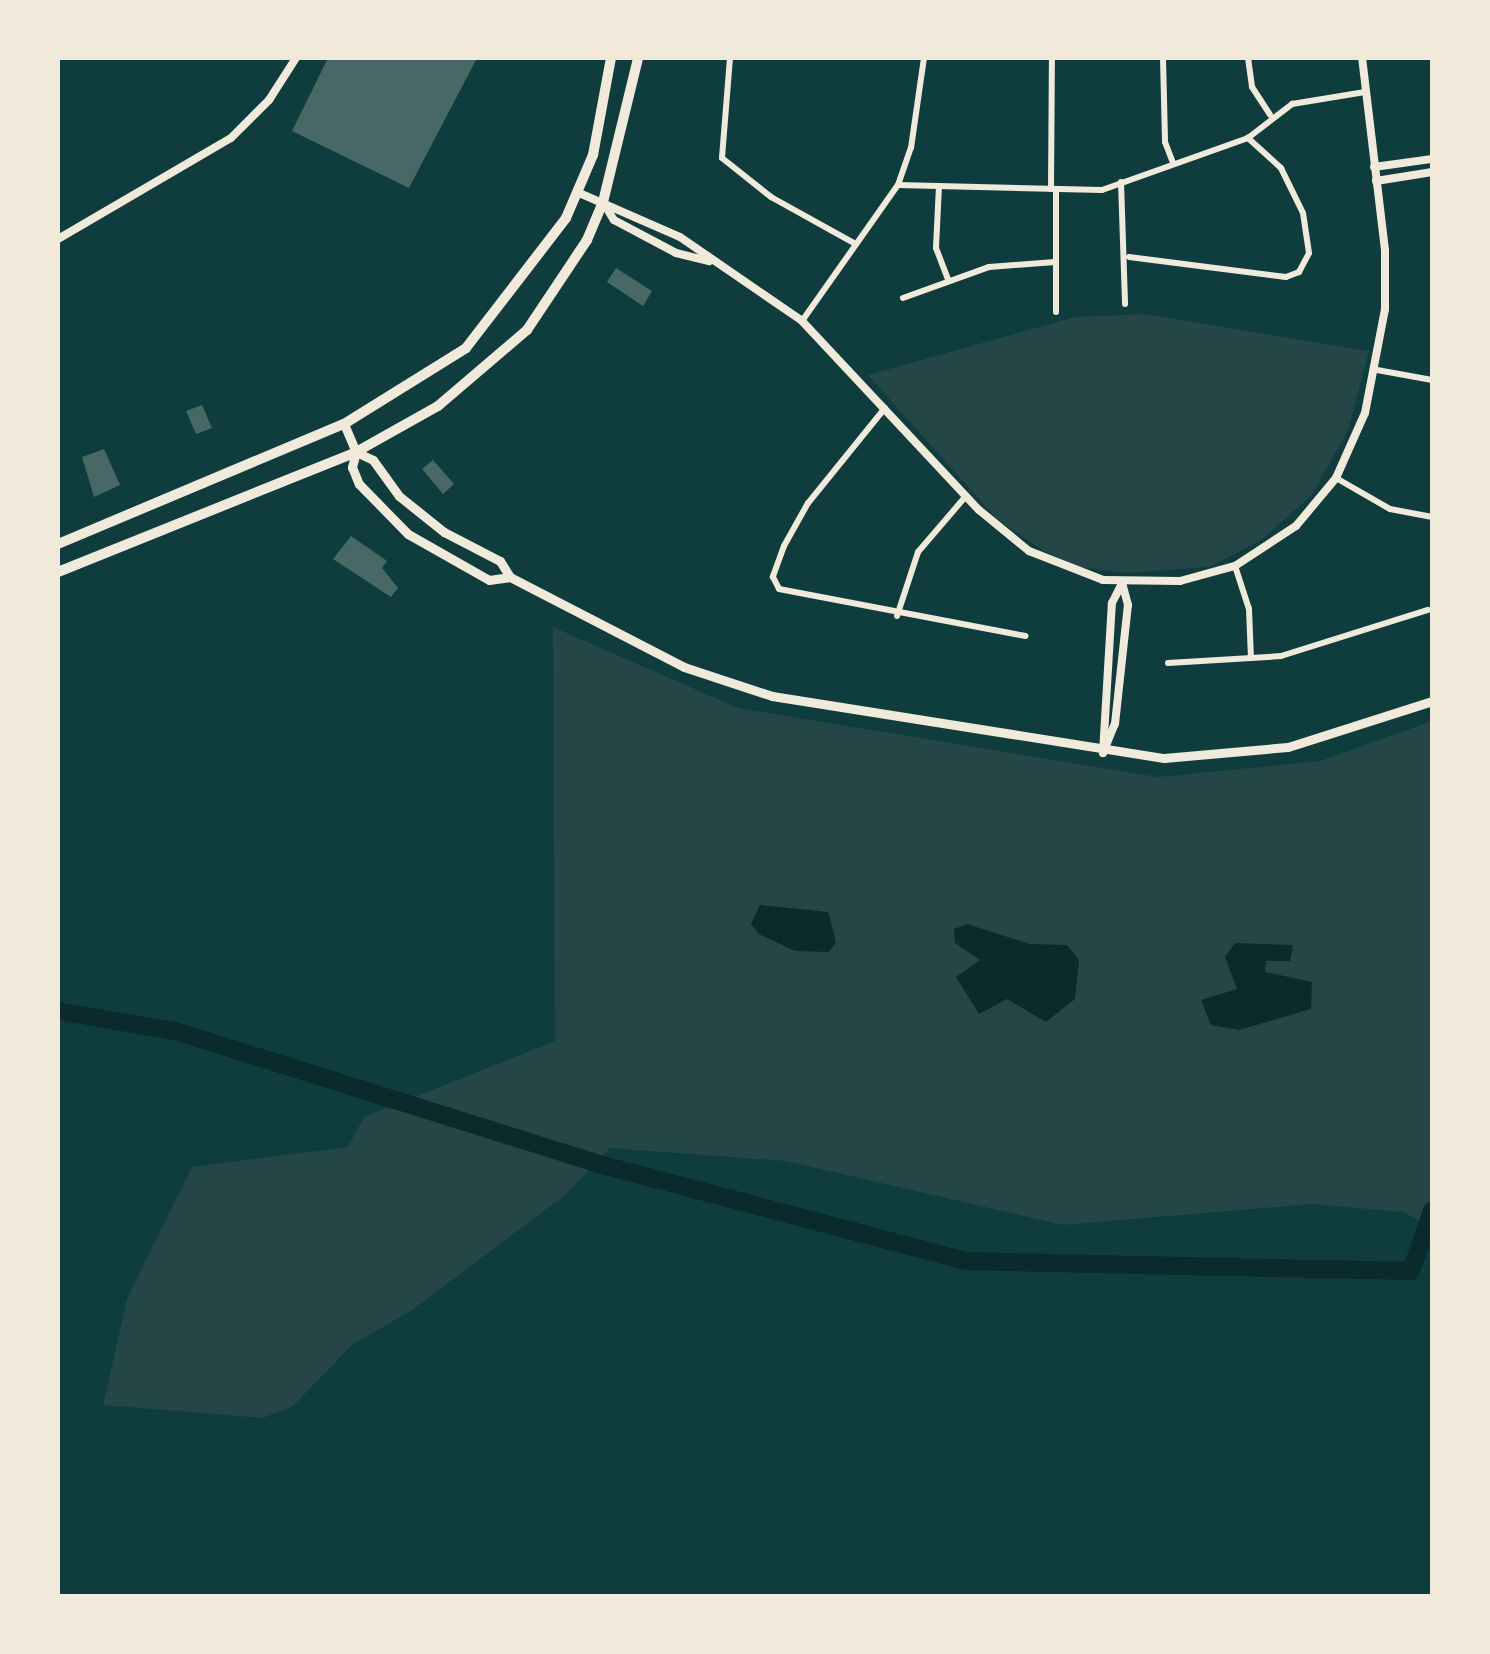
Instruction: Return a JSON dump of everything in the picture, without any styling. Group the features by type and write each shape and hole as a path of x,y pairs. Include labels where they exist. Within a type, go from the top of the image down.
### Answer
{"main road":[{"path":"58,544 344,424 466,348 533,266 577,192 605,108 611,58"},
{"path":"58,572 356,452 438,406 527,330 587,240 603,202 638,58"},
{"path":"344,424 356,452 352,469 363,490 408,534 489,580 510,577"},
{"path":"356,452 373,460 422,516 500,561 510,577 684,667 748,690 1103,753 1191,758 1264,751 1432,701"}],"street":[{"path":"58,239 231,138 269,100 296,58"},
{"path":"730,58 722,158 771,197 854,243"},
{"path":"802,321 854,243 898,185 913,132 924,58"},
{"path":"1052,58 1056,312"},
{"path":"1163,58 1165,142 1173,163"},
{"path":"1248,58 1252,87 1270,115"},
{"path":"577,192 680,237 802,321 966,496 1038,557 1122,583 1180,581 1235,566 1296,526 1336,478 1377,370 1385,250 1362,58"},
{"path":"898,185 1102,190 1248,138 1270,115 1292,104 1365,92"},
{"path":"1129,257 1286,277 1299,272 1309,253 1303,213 1281,168 1248,138"},
{"path":"1374,167 1432,159"},
{"path":"1376,181 1432,172"},
{"path":"1121,182 1129,257 1125,304"},
{"path":"939,186 936,248 948,279"},
{"path":"603,202 614,220 676,253 714,262"},
{"path":"903,298 948,279 989,267 1055,262"},
{"path":"1377,370 1432,380"},
{"path":"885,408 839,456 784,546 773,577 788,595 1026,636"},
{"path":"1336,478 1390,509 1432,517"},
{"path":"897,616 918,552 966,496"},
{"path":"1235,566 1249,609 1251,658"},
{"path":"1103,753 1119,694 1128,605 1122,583"},
{"path":"1103,753 1112,603 1122,583"},
{"path":"1168,663 1286,655 1428,610"}],"shaded area":[{"path":"1144,314 1369,351 1348,430 1312,495 1260,541 1209,567 1127,573 1079,567 1042,550 995,517 868,375 1075,317"},
{"path":"553,627 738,708 1158,777 1320,761 1432,721 1432,1229 1404,1212 1310,1204 1063,1225 786,1161 610,1148 566,1194 412,1310 352,1345 293,1406 263,1418 103,1405 127,1299 192,1167 348,1147 364,1117 555,1041"},
{"path":"760,905 828,912 836,942 829,952 795,951 759,934 751,924"},
{"path":"967,924 1030,944 1067,945 1079,960 1075,999 1046,1022 1007,999 979,1014 956,977 980,960 955,943 954,929"},
{"path":"1235,943 1293,945 1290,961 1266,961 1265,972 1312,982 1311,1009 1239,1030 1211,1025 1201,1000 1237,989 1225,957"}],"building":[{"path":"328,58 477,58 409,188 292,131"},
{"path":"616,268 652,291 643,306 607,282"},
{"path":"202,405 212,428 196,434 186,411"},
{"path":"104,449 120,485 94,497 82,457"},
{"path":"433,460 454,484 443,494 422,469"},
{"path":"351,536 387,561 382,568 398,588 391,597 333,559"}],"waterway":[{"path":"58,1011 175,1031 595,1163 965,1261 1411,1271 1432,1211"}]}
